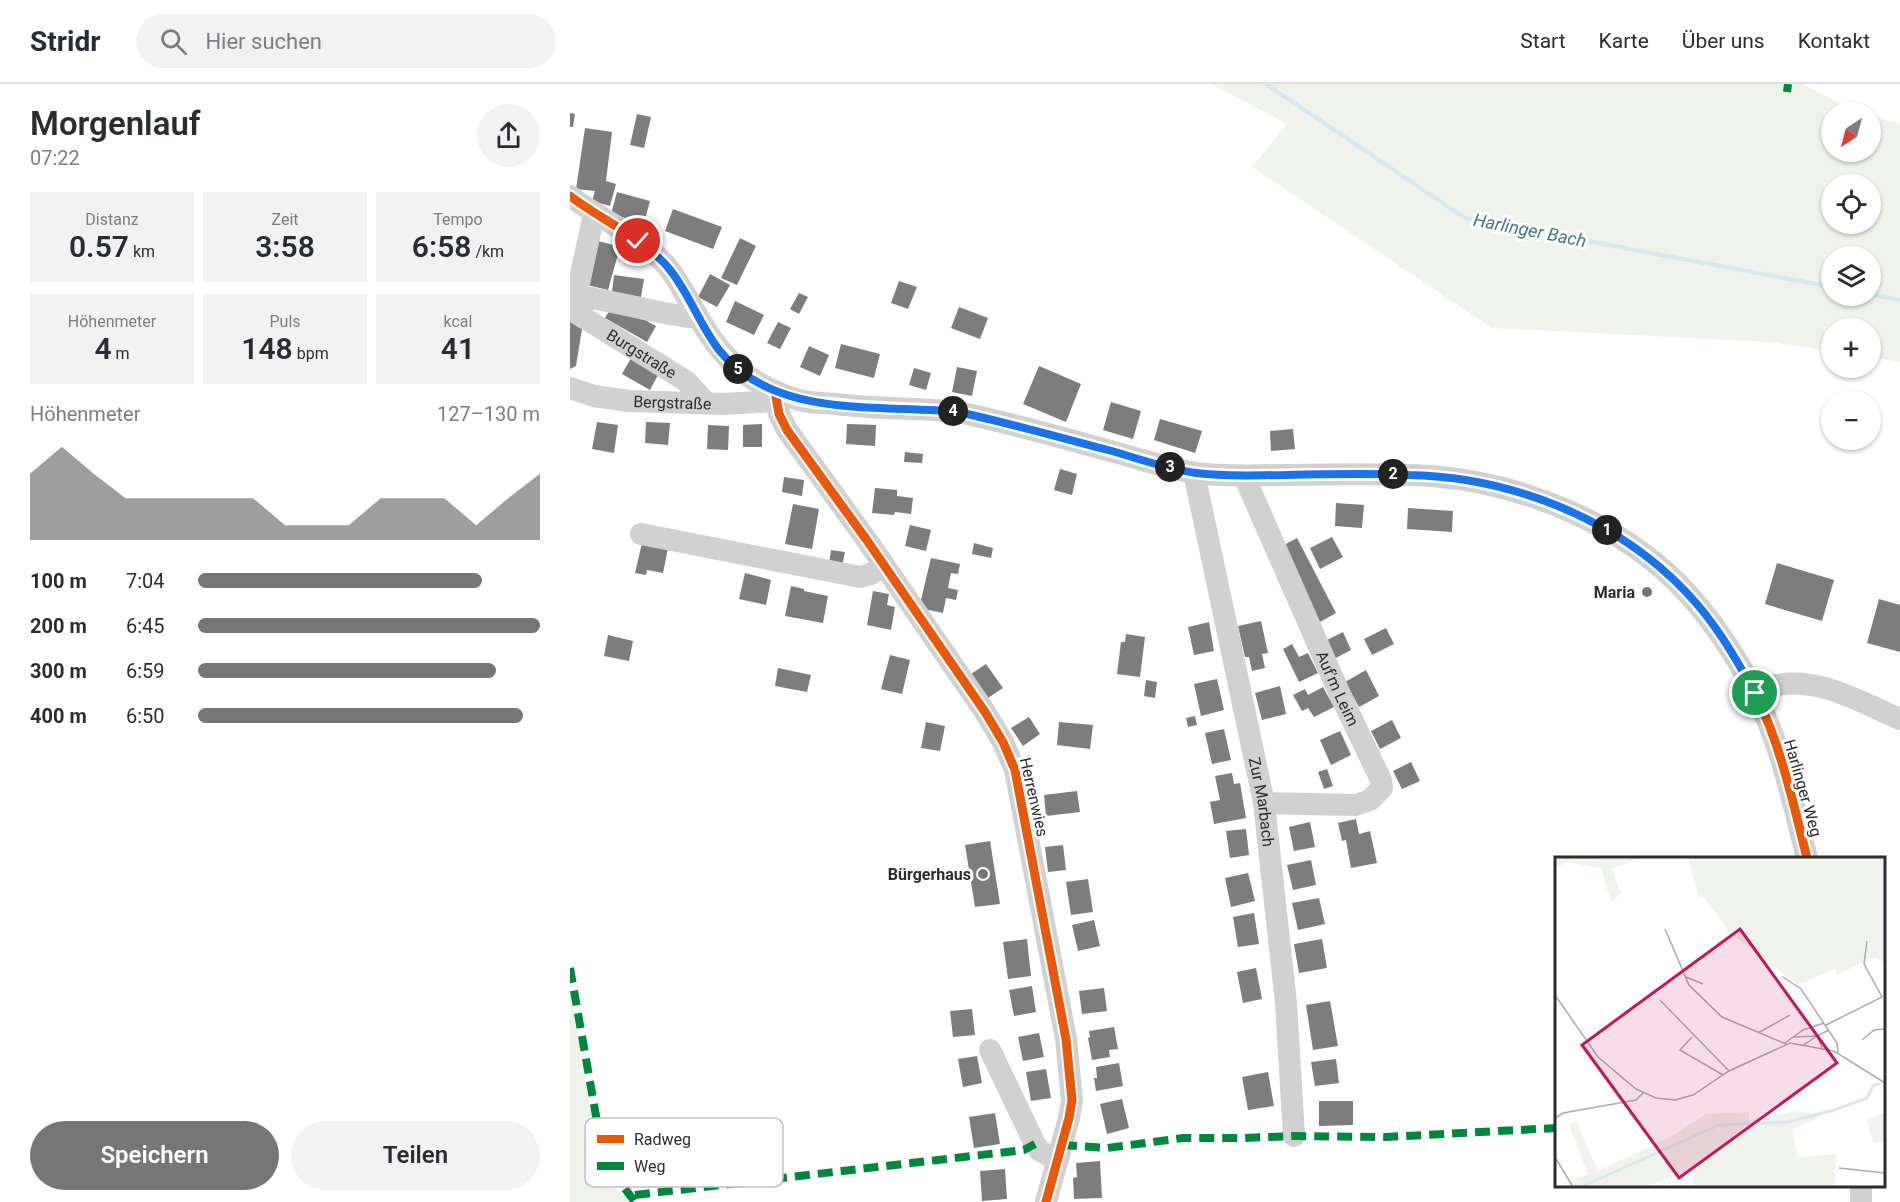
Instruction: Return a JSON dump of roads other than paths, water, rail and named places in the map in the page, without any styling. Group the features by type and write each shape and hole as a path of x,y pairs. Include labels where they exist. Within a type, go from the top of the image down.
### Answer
{"street":[{"path":"570,196 638,241 666,266 719,350 733,365 776,396"},
{"path":"571,310 594,214"},
{"path":"571,310 591,298 633,305 673,316 699,318"},
{"name":"Burgstraße","path":"571,310 686,381 705,402"},
{"name":"Bergstraße","path":"570,388 594,396 629,401 746,404 776,396"},
{"name":"Harlinger Weg","path":"776,396 833,404 958,412 1194,473 1244,476 1335,474 1436,476 1488,485 1551,502 1608,531 1639,552 1687,592 1712,623 1729,647 1755,693 1775,743 1807,857"},
{"name":"Herrenwies","path":"776,396 779,414 787,430 884,565 985,712 1003,742 1015,770 1067,1051 1072,1100 1046,1202"},
{"name":"Zur Marbach","path":"1194,473 1264,803 1286,1003 1294,1136"},
{"name":"Auf'm Leim","path":"1244,476 1329,671 1381,780 1382,788 1370,800 1356,805 1264,803"},
{"path":"641,534 860,577 871,574 884,565"},
{"path":"1755,693 1776,685 1800,684 1824,687 1900,719"},
{"path":"990,1050 1035,1144 1040,1151 1058,1160"}],"waterway":[{"name":"Harlinger Bach","path":"1266,84 1465,218 1821,285"},
{"name":"Harlinger Bach","path":"1881,296 1900,300"}],"place":[{"name":"Maria","path":"1647,592"},
{"name":"Bürgerhaus","path":"983,874"}]}
